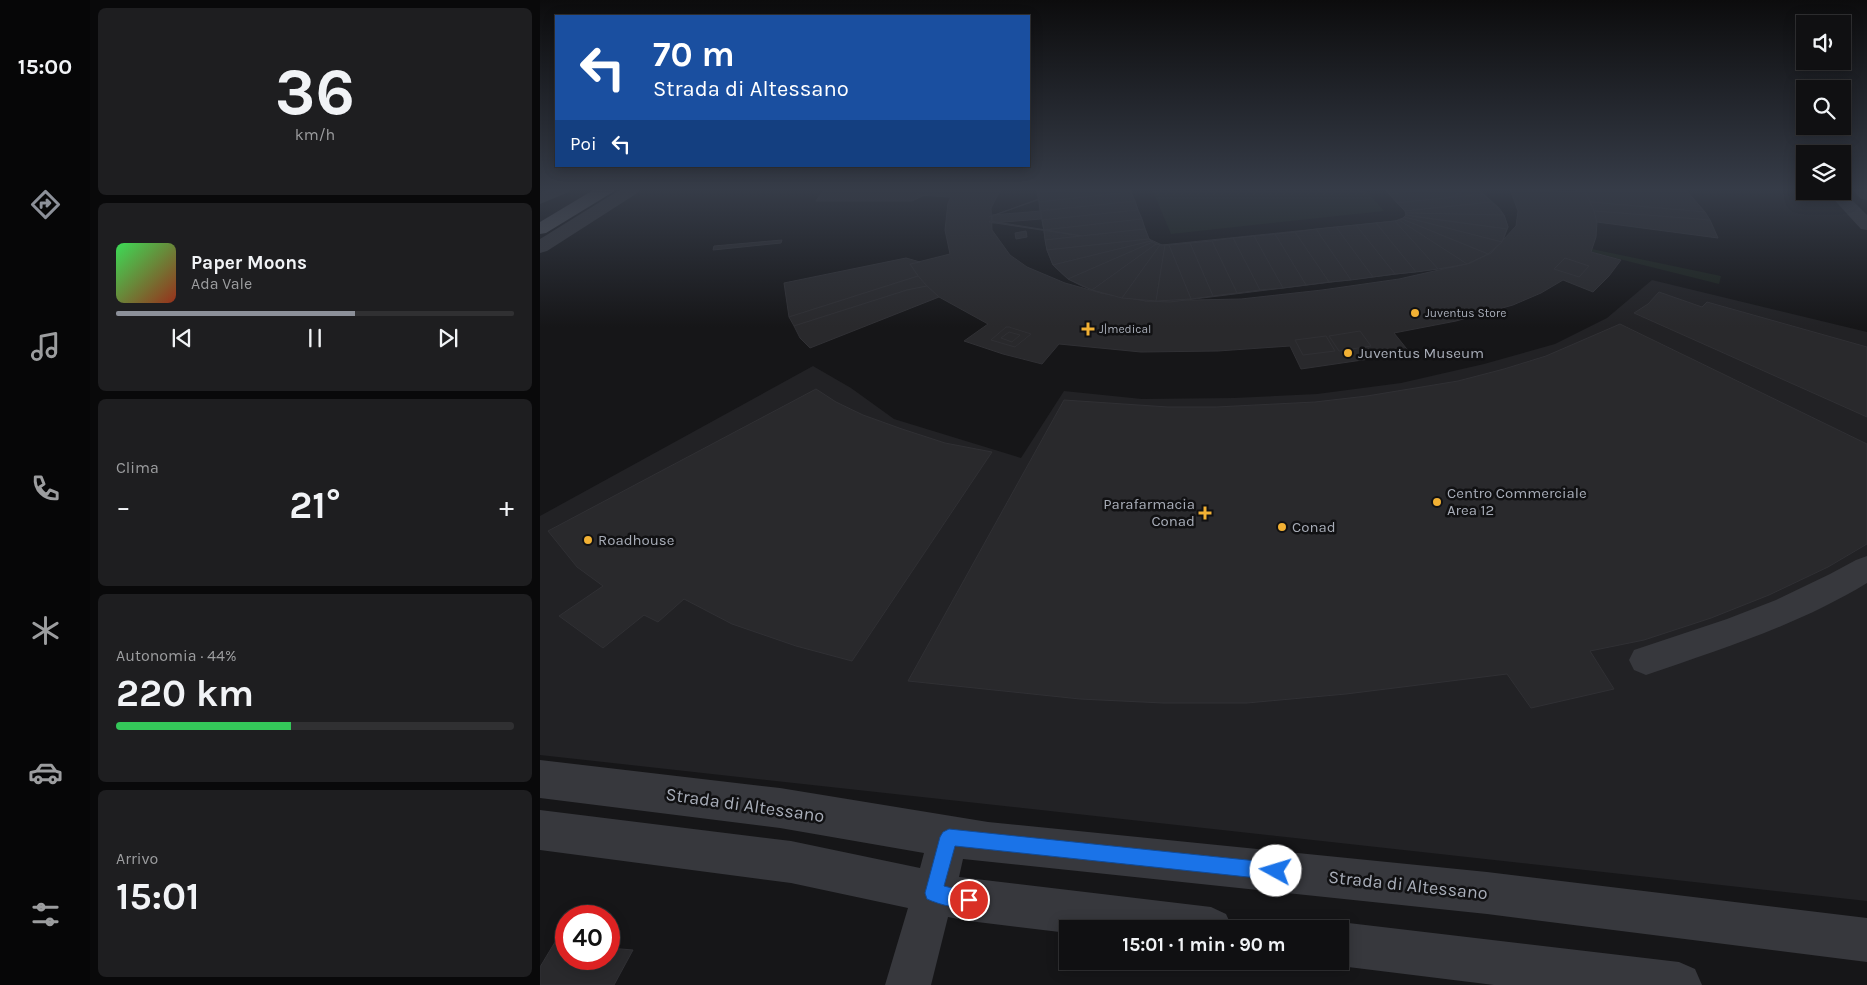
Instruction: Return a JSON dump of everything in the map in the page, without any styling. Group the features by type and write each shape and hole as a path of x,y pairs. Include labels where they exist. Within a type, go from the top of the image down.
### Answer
{"street":[{"path":"540,247 559,235"},
{"path":"1646,660 1753,624 1848,580 1867,568"},
{"name":"Strada di Altessano","path":"540,779 780,808 949,837 1487,893 1867,940"},
{"path":"540,830 791,862 969,900 1136,920"},
{"path":"908,985 949,837"},
{"path":"1349,945 1679,985"}],"shaded area":[{"path":"1592,249 1721,276 1719,284 1591,252"},
{"path":"1652,280 1867,332 1867,901 540,755 540,516 813,366 851,388 894,419 1021,458 1064,391 1142,399 1234,398 1317,394 1401,383 1484,364 1555,344 1607,318"}],"building":[{"path":"946,235 996,235 1010,255 1027,267 1065,283 1101,293 1146,301 1241,299 1399,279 1470,263 1491,253 1508,235 1596,235 1591,252 1621,260 1609,276 1593,292 1563,280 1541,293 1513,305 1456,321 1394,333 1410,353 1301,369 1290,346 1218,351 1141,352 1059,344 1042,364 1003,354 964,341 988,324 939,297 922,281 910,264 950,254"},
{"path":"1015,235 1027,235 1027,237 1016,239"},
{"path":"1044,235 1091,235 1045,240"},
{"path":"1045,235 1147,235 1149,239 1162,245 1259,235 1505,235 1503,240 1491,253 1470,263 1453,267 1170,302 1146,301 1101,293 1082,286 1068,279 1053,265 1047,250"},
{"path":"1074,235 1077,235 1146,246"},
{"path":"1091,235 1147,235 1149,239 1047,250 1045,240"},
{"path":"1276,235 1297,235 1329,282 1306,285"},
{"path":"1276,235 1306,285 1283,288 1254,236"},
{"path":"1297,235 1320,235 1351,280 1329,282"},
{"path":"1320,235 1342,235 1373,277 1351,280"},
{"path":"1342,235 1364,235 1395,274 1373,277"},
{"path":"1364,235 1386,235 1416,272 1395,274"},
{"path":"1386,235 1408,235 1438,269 1416,272"},
{"path":"1408,235 1422,235 1467,264 1438,269"},
{"path":"1422,235 1441,235 1488,254 1467,264"},
{"path":"1441,235 1474,235 1502,242 1488,254"},
{"path":"1474,235 1505,235 1502,242"},
{"path":"1695,235 1717,235 1718,238"},
{"path":"1254,236 1283,288 1260,290 1233,238"},
{"path":"1233,238 1260,290 1237,293 1212,241"},
{"path":"1149,239 1151,241 1053,265 1047,250"},
{"path":"782,240 781,243 713,250 714,246"},
{"path":"1212,241 1237,293 1213,296 1190,243"},
{"path":"1153,242 1068,279 1053,265"},
{"path":"1153,242 1156,244 1092,290 1068,279"},
{"path":"1190,243 1213,296 1191,299 1169,245"},
{"path":"1156,244 1160,245 1122,298 1092,290"},
{"path":"1160,245 1165,245 1156,301 1122,298"},
{"path":"1165,245 1169,245 1191,299 1156,301"},
{"path":"906,258 920,262 910,264 918,276 789,317 784,283"},
{"path":"1565,258 1589,266 1579,277 1554,269"},
{"path":"918,276 927,286 907,290 794,326 789,317"},
{"path":"927,286 939,297 810,348 800,338 794,326 907,290"},
{"path":"1659,292 1702,307 1707,302 1867,347 1867,417 1634,313 1648,304"},
{"name":"Centro Commerciale Area 12","path":"1620,324 1867,444 1867,544 1828,567 1769,595 1711,618 1644,640 1590,651 1614,689 1531,708 1507,674 1346,694 1247,703 1163,703 1080,699 908,681 1064,400 1168,407 1216,407 1315,402 1367,396 1458,381 1504,369 1546,356"},
{"path":"1006,327 1031,334 1015,347 991,340"},
{"path":"1360,331 1371,346 1339,351 1329,336"},
{"path":"1009,332 1020,335 1012,342 1001,338"},
{"path":"1326,336 1335,351 1303,355 1295,340"},
{"path":"816,389 836,402 863,415 902,429 945,443 992,452 852,661 796,646 732,624 684,599 658,622 644,615 603,648 559,616 603,586 577,567 548,531"},
{"path":"555,942 555,970 620,970 620,949 633,950 614,985 540,985 540,967"}],"place":[{"name":"Juventus Store","path":"1415,313"},
{"name":"J|medical","path":"1088,329"},
{"name":"Juventus Museum","path":"1348,353"},
{"name":"Centro Commerciale Area 12","path":"1437,502"},
{"name":"Parafarmacia Conad","path":"1205,513"},
{"name":"Conad","path":"1282,527"},
{"name":"Roadhouse","path":"588,540"}],"route":[{"path":"969,900 934,893 949,837 1276,871"}]}
